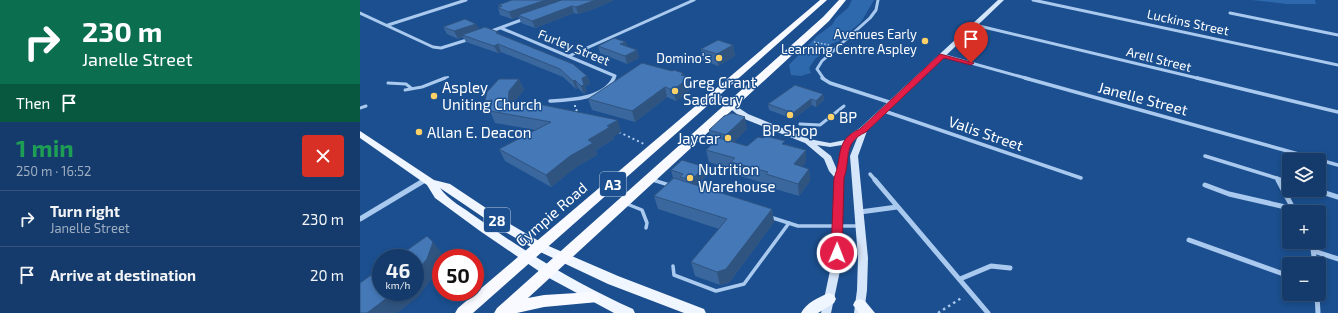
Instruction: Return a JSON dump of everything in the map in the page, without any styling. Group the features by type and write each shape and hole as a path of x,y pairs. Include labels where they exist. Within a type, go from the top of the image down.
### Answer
{"highway":[{"name":"Gympie Road","path":"463,313 808,16 824,0"},
{"name":"A3","path":"504,311 826,19 843,0"},
{"path":"808,16 826,19"},
{"path":"504,311 544,301 593,298"}],"main road":[{"path":"826,313 836,266 839,178 842,170 843,151 848,142 855,134 863,130 884,111 1001,0"},
{"path":"716,95 729,106 747,117 806,141 830,145 848,142"},
{"path":"862,310 863,273 854,152 857,143 862,137 863,130"},
{"name":"28","path":"360,134 428,181 439,195 526,258 593,298 628,313"},
{"path":"806,141 828,158 833,171 839,178"},
{"name":"28","path":"428,181 446,186 506,227 562,258 620,283 699,313"},
{"path":"808,313 814,307 829,299"}],"street":[{"path":"388,25 466,0"},
{"path":"569,56 694,0"},
{"path":"878,0 876,10 870,18 818,66 820,76 830,83 892,103"},
{"name":"Luckins Street","path":"1033,0 1338,64"},
{"path":"360,13 432,47 441,48 472,38"},
{"path":"1230,13 1248,18 1338,35"},
{"path":"360,18 367,16"},
{"path":"486,33 530,17"},
{"name":"Arell Street","path":"975,25 1338,112"},
{"name":"Furley Street","path":"500,28 615,76 614,80 609,85 594,94 574,100 550,101"},
{"name":"Janelle Street","path":"942,56 1338,164"},
{"name":"Valis Street","path":"884,111 1081,178"},
{"path":"1205,156 1282,180"},
{"path":"870,174 988,313"},
{"path":"1277,178 1291,205"},
{"path":"360,219 428,181"},
{"path":"1205,185 1229,194 1282,208"},
{"path":"1326,193 1338,196"},
{"path":"859,212 897,207"},
{"path":"1189,240 1282,273"},
{"path":"1314,257 1314,251 1338,259"},
{"path":"960,279 991,266 1010,268"},
{"path":"1317,301 1318,313"}],"lane":[{"path":"405,90 422,87 448,77"},
{"path":"388,84 406,84 411,88"},
{"path":"360,108 366,106"},
{"path":"800,124 820,125 844,106"},
{"path":"649,179 672,186"},
{"path":"623,202 642,210 647,223 646,228"},
{"path":"767,216 798,226 860,226"},
{"path":"673,266 674,275 716,291 744,284 789,223"}],"path":[{"path":"813,41 838,47"},
{"path":"574,100 575,109 583,115"},
{"path":"618,132 653,149"},
{"path":"938,313 971,292"}],"shaded area":[{"path":"852,0 874,0 861,22 839,41 831,44 826,51 815,59 809,68 811,73 801,76 791,75 789,65 817,36 832,25 836,18 848,8"},
{"path":"1252,0 1315,0 1316,4 1287,4"}],"building":[{"path":"512,0 546,0 509,12 498,8 502,6 498,5"},
{"path":"562,0 596,0 576,7 572,6 532,21 518,15"},
{"path":"465,19 476,24 454,31 443,27"},
{"path":"485,27 498,32 496,33 573,64 587,76 582,78 584,85 581,86 575,80 573,81 560,69 498,44 494,46 462,35"},
{"path":"614,38 626,42 620,44 637,50 625,56 598,46"},
{"path":"718,40 733,45 717,54 701,49"},
{"path":"642,63 672,71 674,70 683,73 681,75 690,77 673,90 665,87 632,111 588,99"},
{"path":"499,79 519,79 509,91 508,103 529,106 533,103 618,120 607,126 610,127 588,140 593,143 570,156 546,175 499,149 551,122 490,111 492,100 485,101 487,92"},
{"path":"795,85 823,94 816,101 811,99 793,113 768,104"},
{"path":"732,113 745,117 726,135 709,130 724,116"},
{"path":"766,136 785,141 782,144 806,150 794,164 809,169 798,184 766,174 768,172 731,162 735,158 706,150 719,138 747,146 758,137 763,138"},
{"path":"682,160 705,167 691,180 680,177 683,174 671,170"},
{"path":"674,178 772,209 726,269 717,272 691,262 727,219 654,196"},
{"path":"427,236 433,242 427,259 424,262 424,249 409,249"},
{"path":"372,274 372,301 383,301 367,313 360,313 360,283"}],"place":[{"name":"Avenues Early Learning Centre Aspley","path":"925,41"},
{"name":"Domino's","path":"719,58"},
{"name":"Greg Grant Saddlery","path":"675,91"},
{"name":"Aspley Uniting Church","path":"434,96"},
{"name":"BP Shop","path":"790,115"},
{"name":"BP","path":"831,117"},
{"name":"Allan E. Deacon","path":"419,132"},
{"name":"Jaycar","path":"728,138"},
{"name":"Nutrition Warehouse","path":"690,178"}],"route":[{"path":"837,253 839,178 842,170 843,151 848,142 855,134 863,130 942,56 971,63"}]}
